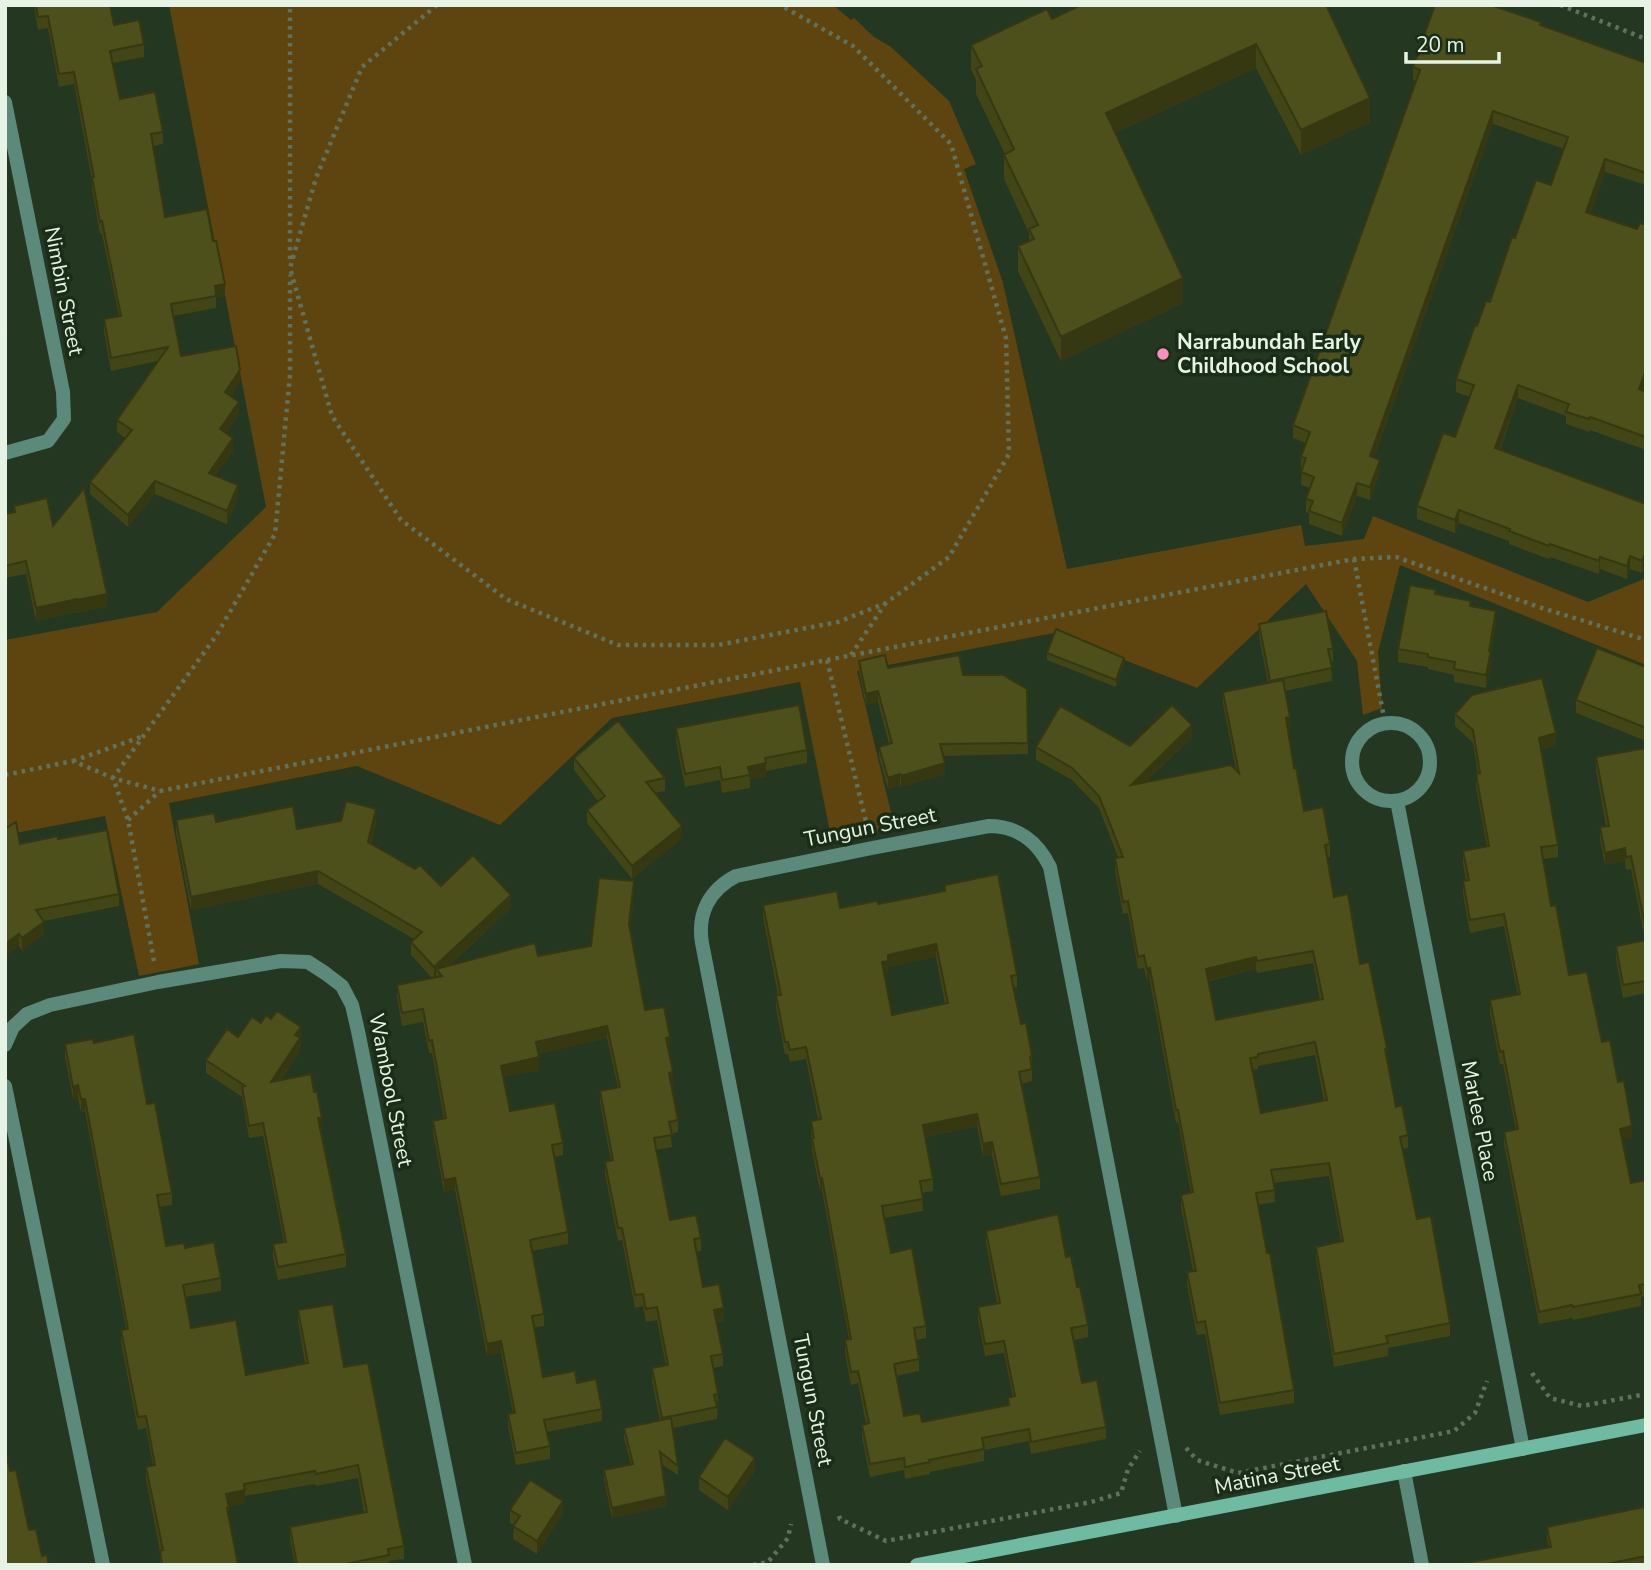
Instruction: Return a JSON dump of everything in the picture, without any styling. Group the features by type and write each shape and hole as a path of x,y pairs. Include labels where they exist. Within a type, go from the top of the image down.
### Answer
{"street":[{"name":"Nimbin Street","path":"5,102 63,392 64,419 48,441 5,453"},
{"path":"1385,723 1398,723 1416,732 1425,742 1430,755 1425,782 1410,796 1390,802 1365,792 1356,781 1352,768 1354,748 1361,737 1371,727 1385,723"},
{"name":"Marlee Place","path":"1397,801 1522,1449"},
{"name":"Tungun Street","path":"823,1565 702,943 702,914 721,885 736,876 981,827 997,826 1022,834 1046,859 1052,876 1176,1516"},
{"name":"Wambool Street","path":"5,1045 13,1027 27,1014 50,1005 158,982 281,961 308,962 342,986 352,1006 465,1565"},
{"path":"5,1086 103,1565"},
{"name":"Matina Street","path":"916,1565 966,1560 1176,1516 1646,1425"},
{"path":"1405,1471 1422,1565"}],"path":[{"path":"113,778 216,636 275,534 290,375 290,5"},
{"path":"437,5 362,67 316,178 290,268 332,416 401,520 506,599 618,645 718,645 838,622 886,603 949,558 1009,454 1006,338 951,144 853,46 780,5"},
{"path":"1560,5 1646,39"},
{"path":"73,761 113,778 160,791 1354,559 1396,557 1539,607 1646,640"},
{"path":"1354,559 1385,723"},
{"path":"851,655 886,603"},
{"path":"827,660 872,848"},
{"path":"5,775 73,761 142,737"},
{"path":"113,778 128,820 158,982"},
{"path":"128,820 160,791"},
{"path":"753,1565 768,1562 788,1538 793,1518 836,1510 840,1519 886,1541 1091,1502 1121,1493 1128,1469 1142,1449 1180,1441 1197,1460 1238,1473 1454,1431 1475,1413 1485,1381 1508,1376 1532,1372 1550,1398 1582,1406 1646,1394"}],"shaded area":[{"path":"169,5 833,5 891,47 949,101 976,164 964,169 1003,283 1067,569 1301,525 1305,546 1364,539 1373,516 1588,602 1646,578 1646,665 1400,565 1378,652 1382,708 1363,715 1357,661 1306,584 1197,688 1054,633 857,671 895,829 832,842 800,682 612,718 500,825 357,766 169,803 199,964 139,976 105,816 5,835 5,640 157,612 266,507"}],"building":[{"path":"36,5 110,5 114,25 139,20 144,44 110,51 120,99 155,92 163,132 151,134 165,217 207,209 225,284 215,286 216,296 171,304 181,356 236,346 240,370 225,392 239,402 220,429 233,438 209,473 238,485 227,511 155,481 128,515 90,482 132,430 117,420 168,347 111,358 104,319 121,316 102,221 100,222 74,72 59,74 48,16 38,17"},
{"name":"Narrabundah Early Childhood School","path":"1081,5 1326,5 1370,98 1301,130 1256,44 1106,113 1183,278 1061,337 1018,246 1034,239 1029,229 1038,225 1004,155 1014,149 976,69 982,66 971,45 1047,9 1052,19"},
{"path":"1435,5 1491,5 1646,63 1646,173 1605,159 1586,212 1637,229 1640,223 1646,225 1646,370 1639,389 1646,392 1646,437 1590,417 1589,419 1566,412 1569,404 1518,385 1495,448 1646,504 1646,552 1642,561 1630,556 1627,566 1600,557 1599,561 1550,544 1549,546 1459,510 1455,520 1417,506 1443,433 1455,437 1474,385 1456,379 1475,325 1477,326 1486,301 1490,302 1512,237 1515,238 1536,180 1551,185 1568,137 1493,111 1370,456 1380,460 1370,487 1357,483 1342,523 1309,511 1313,501 1306,499 1314,477 1301,472 1306,458 1301,457 1310,432 1293,425 1420,70 1413,67"},
{"path":"84,488 107,594 36,608 26,561 5,566 5,514 15,512 14,506 47,498 53,526"},
{"path":"1410,585 1436,590 1435,594 1471,601 1470,606 1496,611 1486,675 1454,669 1455,662 1428,657 1428,654 1398,649"},
{"path":"1326,611 1333,649 1328,649 1332,668 1270,681 1259,624"},
{"path":"1056,629 1124,658 1116,680 1047,653"},
{"path":"1597,648 1646,667 1646,728 1576,700"},
{"path":"885,655 888,668 959,655 963,675 1003,675 1027,689 1028,743 940,744 945,763 888,778 879,747 892,743 878,691 866,694 859,661"},
{"path":"1542,678 1556,733 1539,738 1558,845 1541,847 1551,906 1556,905 1569,975 1587,972 1602,1042 1610,1040 1618,1082 1624,1081 1632,1126 1620,1129 1631,1183 1646,1180 1646,1284 1639,1285 1641,1294 1539,1312 1504,1132 1518,1129 1490,1000 1520,994 1504,914 1470,920 1463,881 1469,880 1463,851 1489,846 1476,774 1480,773 1473,730 1455,714 1472,695"},
{"path":"1283,680 1290,717 1286,718 1294,768 1296,767 1304,811 1323,807 1330,844 1325,845 1334,897 1348,894 1360,964 1369,962 1396,1107 1402,1105 1408,1135 1400,1137 1417,1219 1431,1216 1450,1323 1386,1336 1388,1343 1334,1354 1316,1247 1343,1241 1329,1163 1271,1170 1275,1190 1256,1193 1267,1253 1270,1253 1294,1390 1220,1403 1205,1321 1197,1323 1187,1272 1196,1271 1181,1195 1193,1192 1150,968 1147,969 1144,955 1138,957 1128,901 1123,902 1115,858 1123,857 1099,796 1072,768 1036,747 1060,706 1130,746 1172,705 1192,725 1131,785 1231,765 1239,773 1223,692","holes":["1313,951 1323,999 1216,1020 1206,969 1256,957 1257,961","1315,1042 1327,1100 1261,1113 1250,1058"]},
{"path":"799,705 807,750 765,758 766,763 748,767 750,775 722,780 720,767 685,774 676,728"},
{"path":"618,721 665,778 646,782 682,826 632,866 587,810 605,796 574,758"},
{"path":"1646,748 1646,930 1631,856 1626,857 1625,848 1605,853 1600,827 1609,826 1596,757"},
{"path":"346,801 376,809 368,842 415,869 420,865 441,886 473,855 511,895 434,967 411,942 422,932 318,871 191,897 176,820 214,813 216,822 293,806 297,829 341,821"},
{"path":"16,822 20,844 107,830 119,894 36,910 44,922 22,938 19,934 5,944 5,829"},
{"path":"998,874 1017,975 1011,976 1021,1024 1026,1023 1032,1056 1032,1069 1019,1072 1040,1177 1001,1184 992,1142 983,1144 977,1114 923,1125 933,1179 920,1181 923,1199 882,1206 891,1253 912,1248 926,1326 914,1328 919,1359 894,1364 904,1416 920,1413 922,1422 1009,1405 1008,1398 1015,1396 1004,1341 985,1344 978,1307 1000,1303 986,1231 1058,1214 1066,1257 1071,1256 1088,1325 1071,1328 1082,1383 1097,1380 1106,1427 1031,1442 1029,1429 982,1438 984,1449 929,1460 930,1462 905,1467 904,1458 870,1464 862,1425 869,1423 858,1371 851,1372 845,1340 851,1339 822,1178 812,1139 811,1121 821,1119 806,1047 790,1050 788,1042 785,1042 776,995 781,995 763,905 837,891 840,908 877,901 878,904 945,891 945,885","holes":["936,944 948,1003 892,1015 882,962 888,961 888,955"]},
{"path":"599,878 634,881 629,924 645,1010 664,1007 670,1037 666,1038 673,1072 669,1073 678,1120 669,1122 672,1135 654,1138 670,1220 696,1215 701,1238 694,1239 703,1287 719,1284 724,1308 714,1310 723,1354 711,1356 718,1394 714,1395 717,1407 662,1418 652,1368 668,1365 657,1307 646,1309 643,1294 635,1295 605,1162 613,1160 600,1091 620,1087 607,1026 536,1042 539,1057 501,1066 510,1111 555,1103 563,1143 552,1145 568,1232 530,1240 544,1314 532,1316 543,1377 575,1371 577,1383 596,1379 602,1409 544,1420 550,1446 516,1453 508,1414 515,1413 501,1341 487,1344 455,1178 444,1180 433,1121 446,1118 432,1040 429,1041 423,1009 402,1013 397,985 442,976 436,969 535,943 538,956 591,946"},
{"path":"1646,940 1646,981 1623,985 1616,946"},
{"path":"277,1011 301,1027 295,1035 300,1038 271,1082 311,1074 314,1092 317,1092 322,1118 318,1118 346,1254 278,1267 273,1244 286,1242 263,1123 249,1126 242,1087 245,1086 206,1060 227,1029 238,1037 252,1017 261,1023 266,1015 271,1019"},
{"path":"134,1034 147,1104 155,1103 172,1193 157,1195 166,1246 184,1243 185,1248 214,1242 221,1278 183,1285 191,1328 236,1320 246,1375 308,1363 298,1310 333,1304 344,1367 368,1363 404,1546 388,1549 389,1555 341,1565 297,1565 290,1527 367,1512 358,1465 244,1484 245,1490 226,1494 238,1565 162,1565 160,1551 163,1550 146,1467 155,1465 146,1416 138,1417 121,1330 128,1329 85,1099 81,1099 78,1085 73,1087 65,1044 93,1039 94,1043"},
{"path":"671,1418 678,1466 660,1452 666,1496 612,1508 604,1470 633,1464 624,1428"},
{"path":"725,1438 755,1458 728,1497 699,1477"},
{"path":"5,1447 10,1471 16,1470 29,1530 36,1529 42,1556 47,1555 49,1565 5,1565"},
{"path":"530,1480 563,1501 537,1541 513,1526 520,1516 510,1510"},
{"path":"1644,1507 1646,1556 1602,1565 1466,1563 1551,1547 1547,1527"}],"place":[{"name":"Narrabundah Early Childhood School","path":"1163,354"}]}
